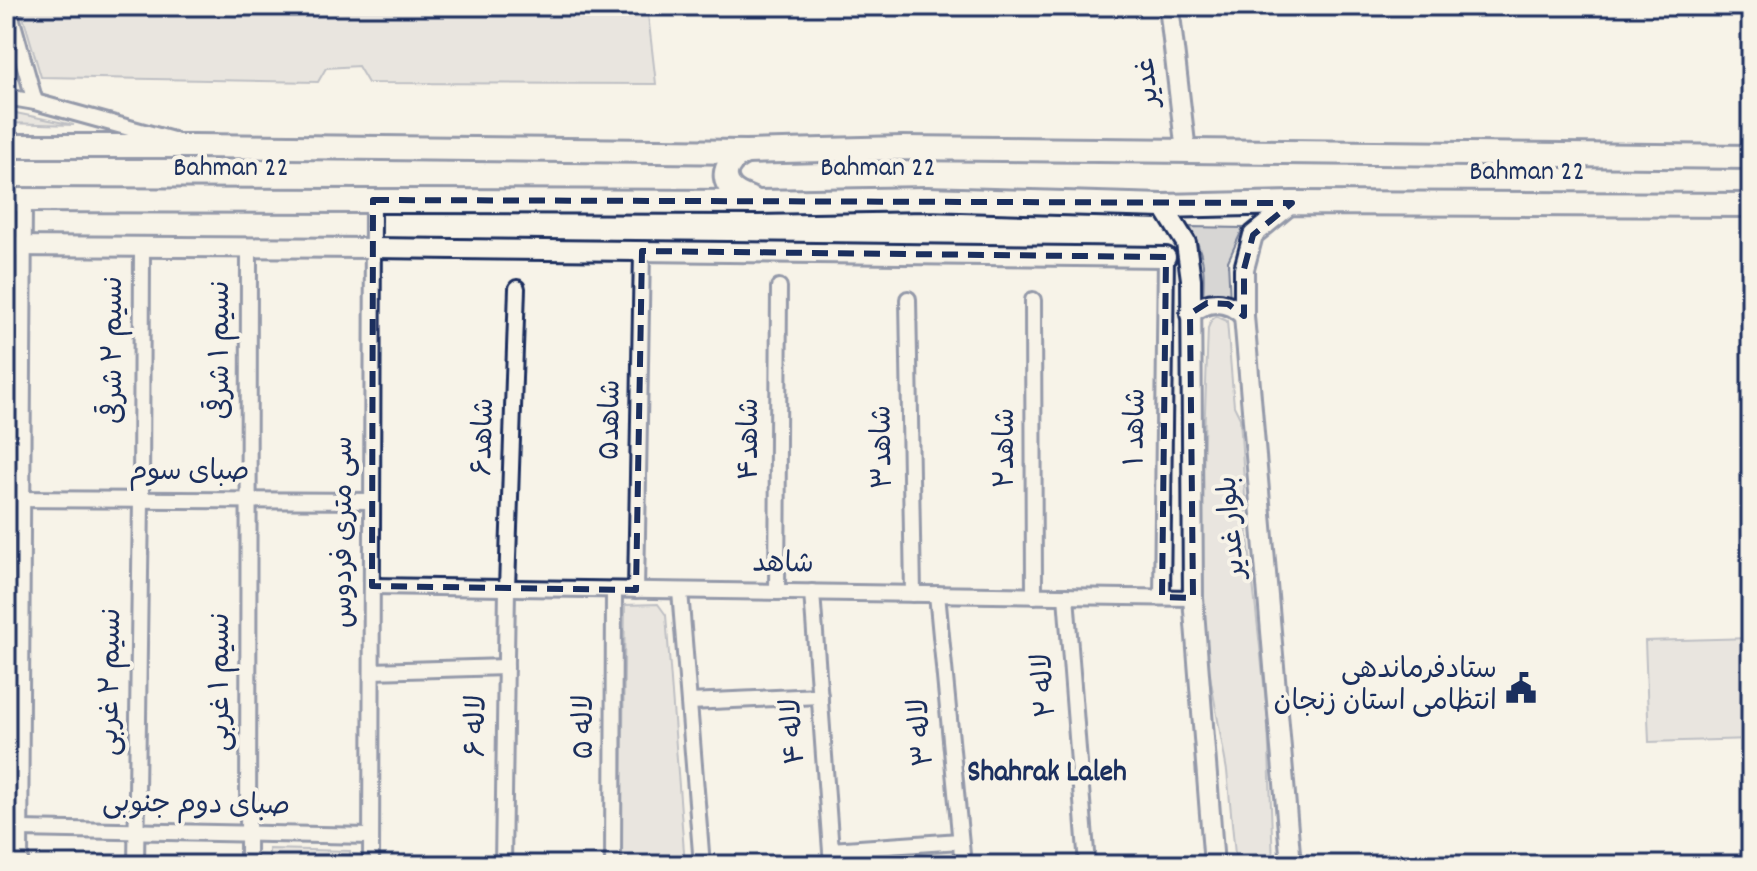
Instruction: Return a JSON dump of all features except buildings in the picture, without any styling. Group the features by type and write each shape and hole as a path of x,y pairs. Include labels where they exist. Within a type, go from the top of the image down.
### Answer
{"highway":[{"name":"Bahman 22","path":"6,146 746,152 903,148 1751,157"},
{"path":"746,152 735,156 725,175 729,187 757,202"},
{"name":"Bahman 22","path":"15,200 757,202 927,199 1163,206 1292,203 1751,205"}],"main road":[{"name":"غدیر","path":"1169,6 1186,152"},
{"name":"بلوار غدیر","path":"1291,865 1244,316 1244,269 1253,235 1292,203"},
{"name":"بلوار غدیر","path":"1163,206 1186,243 1191,279 1193,598 1214,865"},
{"path":"14,246 1166,257"},
{"path":"1190,314 1207,303 1218,302 1228,304 1244,316"}],"street":[{"path":"8,6 35,102"},
{"path":"6,97 35,102 193,146"},
{"path":"15,200 14,499 20,865"},
{"name":"سی متری فردوس","path":"371,865 373,200"},
{"name":"نسیم ۱ شرقی","path":"249,247 250,500"},
{"name":"نسیم ۲ شرقی","path":"141,500 142,248"},
{"name":"شاهد۵","path":"636,590 642,251"},
{"name":"شاهد ۱","path":"1162,597 1166,257"},
{"name":"شاهد۴","path":"777,592 779,287"},
{"name":"شاهد۶","path":"507,588 517,288"},
{"name":"شاهد۳","path":"908,299 913,594"},
{"name":"شاهد۲","path":"1033,300 1034,596"},
{"name":"صبای سوم","path":"14,499 372,501"},
{"name":"نسیم ۲ غربی","path":"136,865 141,500"},
{"name":"نسیم ۱ غربی","path":"248,865 250,500"},
{"name":"شاهد","path":"372,586 1193,598"},
{"name":"لاله ۶","path":"503,865 507,588"},
{"name":"لاله ۵","path":"613,865 614,590"},
{"path":"680,591 702,865"},
{"name":"لاله ۴","path":"812,592 832,858"},
{"name":"لاله ۳","path":"937,594 963,865"},
{"name":"لاله ۲","path":"1066,596 1087,865"},
{"path":"372,671 506,667"},
{"path":"689,702 820,696"},
{"name":"صبای دوم جنوبی","path":"20,829 371,836"},
{"path":"832,858 960,841"}],"highlighted area":[{"path":"373,200 1292,203 1253,235 1244,269 1244,316 1228,304 1207,303 1190,314 1193,598 1162,597 1166,257 642,251 636,590 372,586"}],"shaded area":[{"path":"20,6 647,6 656,84 368,83 358,66 326,68 318,82 41,77"},
{"path":"6,111 74,125 6,123"},
{"path":"1190,227 1243,228 1228,261 1230,301 1226,296 1214,294 1203,298 1202,261"},
{"path":"1216,316 1227,321 1234,406 1240,418 1247,528 1268,721 1273,865 1236,865 1227,771 1202,631 1200,551 1208,328"},
{"path":"658,604 666,615 685,865 621,865 625,605"},
{"path":"1751,638 1751,739 1649,742 1645,641"},
{"path":"269,849 350,851 350,865 269,865"}],"place":[{"name":"ستادفرماندهی انتظامی استان زنجان","path":"1521,688"}],"district":[{"name":"Shahrak Laleh","path":"1047,774"}]}
